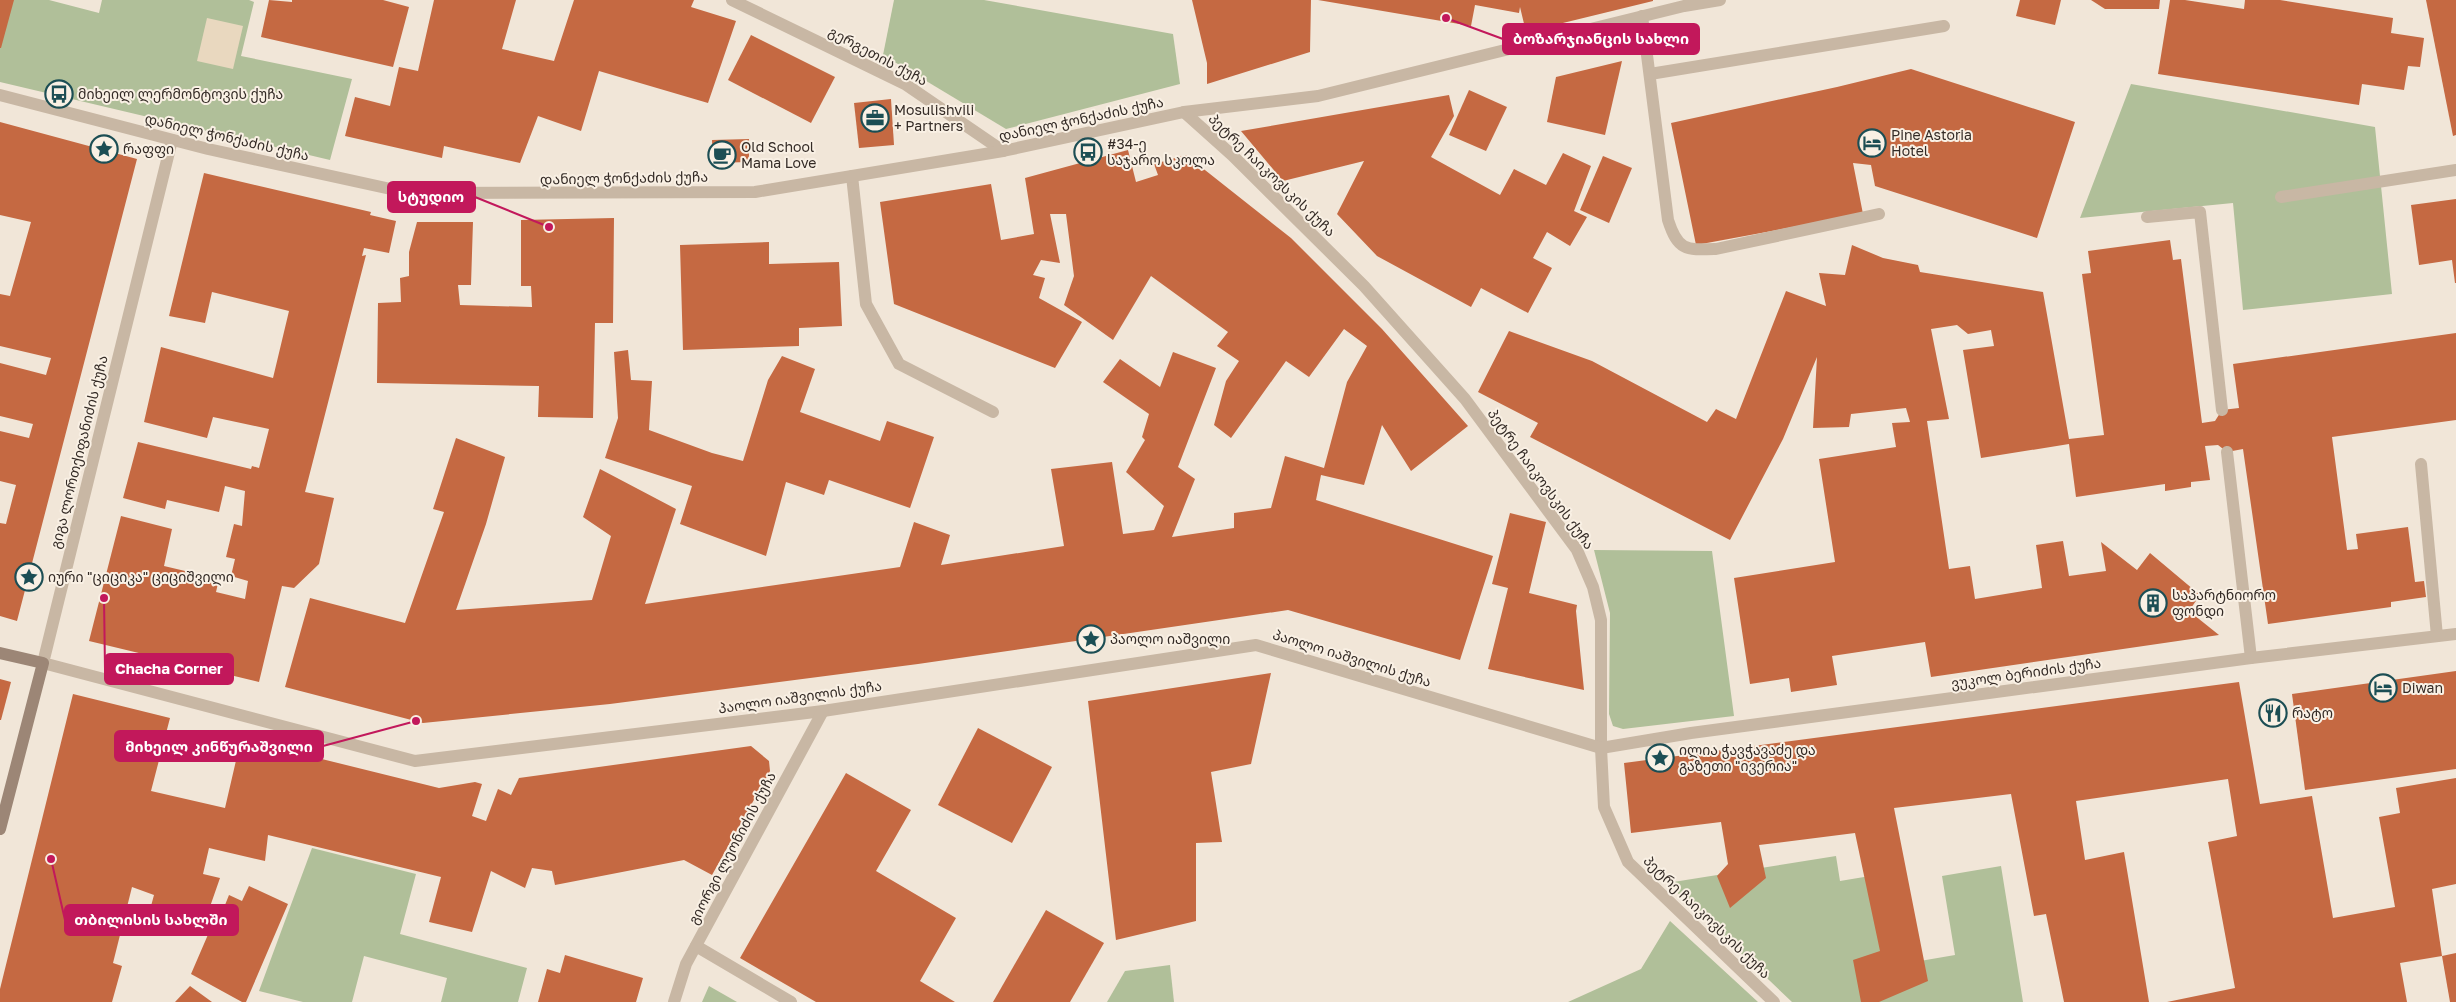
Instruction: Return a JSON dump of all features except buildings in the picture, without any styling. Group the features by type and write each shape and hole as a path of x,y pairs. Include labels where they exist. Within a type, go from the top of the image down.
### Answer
{"main road":[{"name":"პაოლო იაშვილის ქუჩა","path":"0,653 43,663"},
{"name":"გიგა ლორთქიფანიძის ქუჩა","path":"0,830 43,663"}],"street":[{"name":"გერგეთის ქუჩა","path":"732,0 905,84 1003,151"},
{"name":"დანიელ ჭონქაძის ქუჩა","path":"0,95 172,140 410,193 755,192 1003,151 1184,112 1318,96 1642,16 1684,3 1720,0"},
{"path":"1642,16 1668,220 1674,239 1690,250 1716,249 1879,214"},
{"path":"1650,74 1944,26"},
{"name":"პეტრე ჩაიკოვსკის ქუჩა","path":"1184,112 1232,155 1364,286 1465,399 1577,550 1593,586 1601,620 1601,748 1604,807 1628,862 1774,1002"},
{"name":"გიგა ლორთქიფანიძის ქუჩა","path":"43,663 172,140"},
{"path":"2281,198 2456,170"},
{"path":"852,176 866,304 899,364 993,412"},
{"path":"2147,217 2200,212 2222,410"},
{"path":"2227,452 2251,658"},
{"path":"2421,464 2437,636"},
{"name":"ვუკოლ ბერიძის ქუჩა","path":"1601,748 1701,732 2251,658 2456,634"},
{"name":"პაოლო იაშვილის ქუჩა","path":"43,663 415,761 823,711 1256,645 1601,748"},
{"name":"გიორგი ლეონიძის ქუჩა","path":"674,1002 686,964 823,711"},
{"path":"696,946 791,1002"}],"green space":[{"path":"0,0 49,0 99,13 102,0 249,0 254,2 241,56 352,79 330,160 0,82"},
{"path":"894,0 984,0 1173,34 1180,84 1006,129 883,55"},
{"path":"2131,84 2375,127 2392,294 2243,310 2233,203 2080,218"},
{"path":"1594,550 1712,551 1734,716 1623,729 1613,726 1609,714 1610,613"},
{"path":"312,848 416,874 400,934 527,968 518,1002 441,1002 447,978 364,956 352,1002 303,1002 259,991"},
{"path":"1836,856 1840,881 1876,875 1891,966 1955,955 1942,876 2001,866 2023,1002 1792,1002 1667,883"},
{"path":"1670,921 1758,1002 1568,1002 1641,969"},
{"path":"1170,965 1174,1002 1107,1002 1125,971"},
{"path":"709,986 737,1002 702,1002"}],"shaded area":[{"path":"207,18 243,26 233,69 197,61"}],"place":[{"name":"ბოზარჯიანცის სახლი","path":"1446,18"},
{"name":"მიხეილ ლერმონტოვის ქუჩა","path":"59,94"},
{"name":"Mosulishvili + Partners","path":"875,118"},
{"name":"Pine Astoria Hotel","path":"1872,143"},
{"name":"რაფფი","path":"104,149"},
{"name":"#34-ე საჯარო სკოლა","path":"1088,152"},
{"name":"Old School Mama Love","path":"722,155"},
{"name":"სტუდიო","path":"549,227"},
{"name":"იური \"ციციკა\" ციციშვილი","path":"29,577"},
{"name":"Chacha Corner","path":"104,598"},
{"name":"საპარტნიორო ფონდი","path":"2153,603"},
{"name":"პაოლო იაშვილი","path":"1091,639"},
{"name":"Diwan","path":"2383,688"},
{"name":"რატო","path":"2273,713"},
{"name":"მიხეილ კინწურაშვილი","path":"416,721"},
{"name":"ილია ჭავჭავაძე და გაზეთი \"ივერია\"","path":"1660,758"},
{"name":"თბილისის სახლში","path":"51,859"}]}
